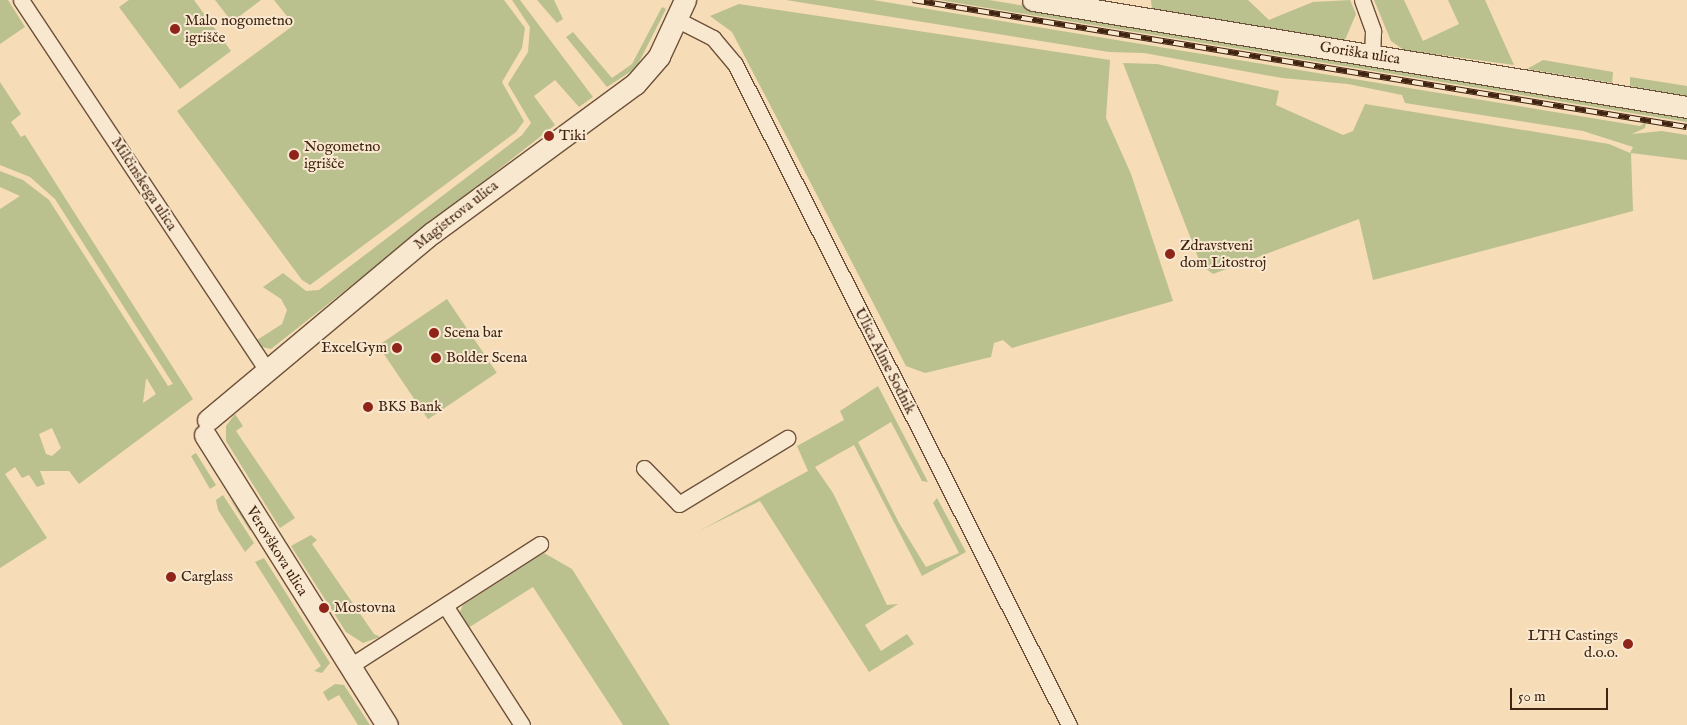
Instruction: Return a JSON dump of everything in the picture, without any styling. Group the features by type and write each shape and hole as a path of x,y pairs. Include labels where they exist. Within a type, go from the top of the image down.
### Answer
{"street":[{"name":"Milčinskega ulica","path":"21,0 266,369"},
{"name":"Goriška ulica","path":"1033,0 1687,107"},
{"path":"1362,0 1373,31 1372,55"},
{"name":"Magistrova ulica","path":"207,428 266,369 475,199 635,84 659,56 681,9"},
{"name":"Ulica Alme Sodnik","path":"681,9 714,38 735,64 1069,725"},
{"name":"Verovškova ulica","path":"207,428 387,725"},
{"path":"644,468 679,504 788,438"},
{"path":"350,666 446,607 540,544"},
{"path":"446,607 522,725"}],"green space":[{"path":"0,0 8,0 25,27 0,44"},
{"name":"Malo nogometno igrišče","path":"129,0 194,0 231,51 180,89 119,7"},
{"path":"215,0 261,0 232,22"},
{"path":"274,0 504,0 525,28 522,48 502,82 524,121 516,132 310,285 302,280 177,111 294,25"},
{"path":"512,0 520,0 593,97 579,107 555,80 534,96 555,125 271,349 262,347 257,340 282,324 287,310 281,299 263,287 283,273 306,291 319,290 522,135 531,123 508,84 528,52 530,27"},
{"path":"537,0 554,0 563,19 557,23"},
{"path":"786,0 873,0 1640,126 1646,122 1645,128 1632,134 1662,131 1687,135 1687,160 1631,153 1633,211 1373,280 1359,219 1213,274 1201,265 1123,63 1157,64 1279,91 1276,105 1343,135 1353,131 1365,104 1609,144 1630,153 1633,147 1583,131 1405,103 1402,95 1348,84 1282,78 1144,53 1109,52"},
{"path":"939,0 989,0 1687,115 1687,122"},
{"path":"1151,0 1248,0 1269,20 1313,2 1350,0 1356,14 1345,40 1152,9"},
{"path":"1374,0 1404,0 1423,41 1459,24 1448,0 1485,0 1514,65 1404,50 1391,41"},
{"path":"739,4 1110,60 1106,118 1131,174 1173,301 1012,348 1003,340 994,343 991,357 925,373 906,366 732,32 710,16"},
{"path":"662,7 666,9 636,68 607,87 566,37 573,32 612,78 632,64"},
{"path":"1543,60 1613,72 1612,83 1527,69"},
{"path":"1630,77 1687,86 1687,96 1630,86"},
{"path":"0,82 21,114 11,122 21,137 25,135 193,399 79,484 69,471 40,471 45,484 37,487 29,475 22,478 15,467 5,474 47,538 0,568 0,209 20,196 0,187 0,171 23,180 49,200 168,386 173,384 55,199 30,177 0,165","holes":["146,379 156,394 143,403","52,428 61,448 52,456 46,454 39,434"]},
{"name":"Bolder Scena","path":"447,299 497,373 428,419 378,345"},
{"path":"878,386 928,482 922,481 891,422 858,442 899,523 926,567 959,553 933,503 937,498 966,552 922,576 854,445 815,467 833,493 887,605 898,604 865,625 881,651 907,634 914,644 869,672 760,501 701,530 808,471 797,446 844,420 840,411"},
{"path":"235,414 243,426 236,431 295,518 280,528 226,441 226,426"},
{"path":"196,453 216,485 210,489 191,456"},
{"path":"223,495 254,543 245,552 218,510 216,500"},
{"path":"228,496 252,529 250,531"},
{"path":"311,535 317,540 312,544 374,634 380,637 363,643 346,632 291,546"},
{"path":"544,553 572,569 670,725 623,725 533,587 468,628 459,614 463,605"},
{"path":"264,558 330,663 322,673 314,671 321,666 255,562"},
{"path":"335,684 344,685 370,725 358,725 339,695 328,701 323,692"}],"railway":[{"path":"913,0 1687,127"}],"place":[{"name":"Malo nogometno igrišče","path":"175,29"},
{"name":"Tiki","path":"549,136"},
{"name":"Nogometno igrišče","path":"294,155"},
{"name":"Zdravstveni dom Litostroj","path":"1170,254"},
{"name":"Scena bar","path":"434,333"},
{"name":"ExcelGym","path":"397,348"},
{"name":"Bolder Scena","path":"436,358"},
{"name":"BKS Bank","path":"368,407"},
{"name":"Carglass","path":"171,577"},
{"name":"Mostovna","path":"324,608"},
{"name":"LTH Castings d.o.o.","path":"1628,644"}]}
